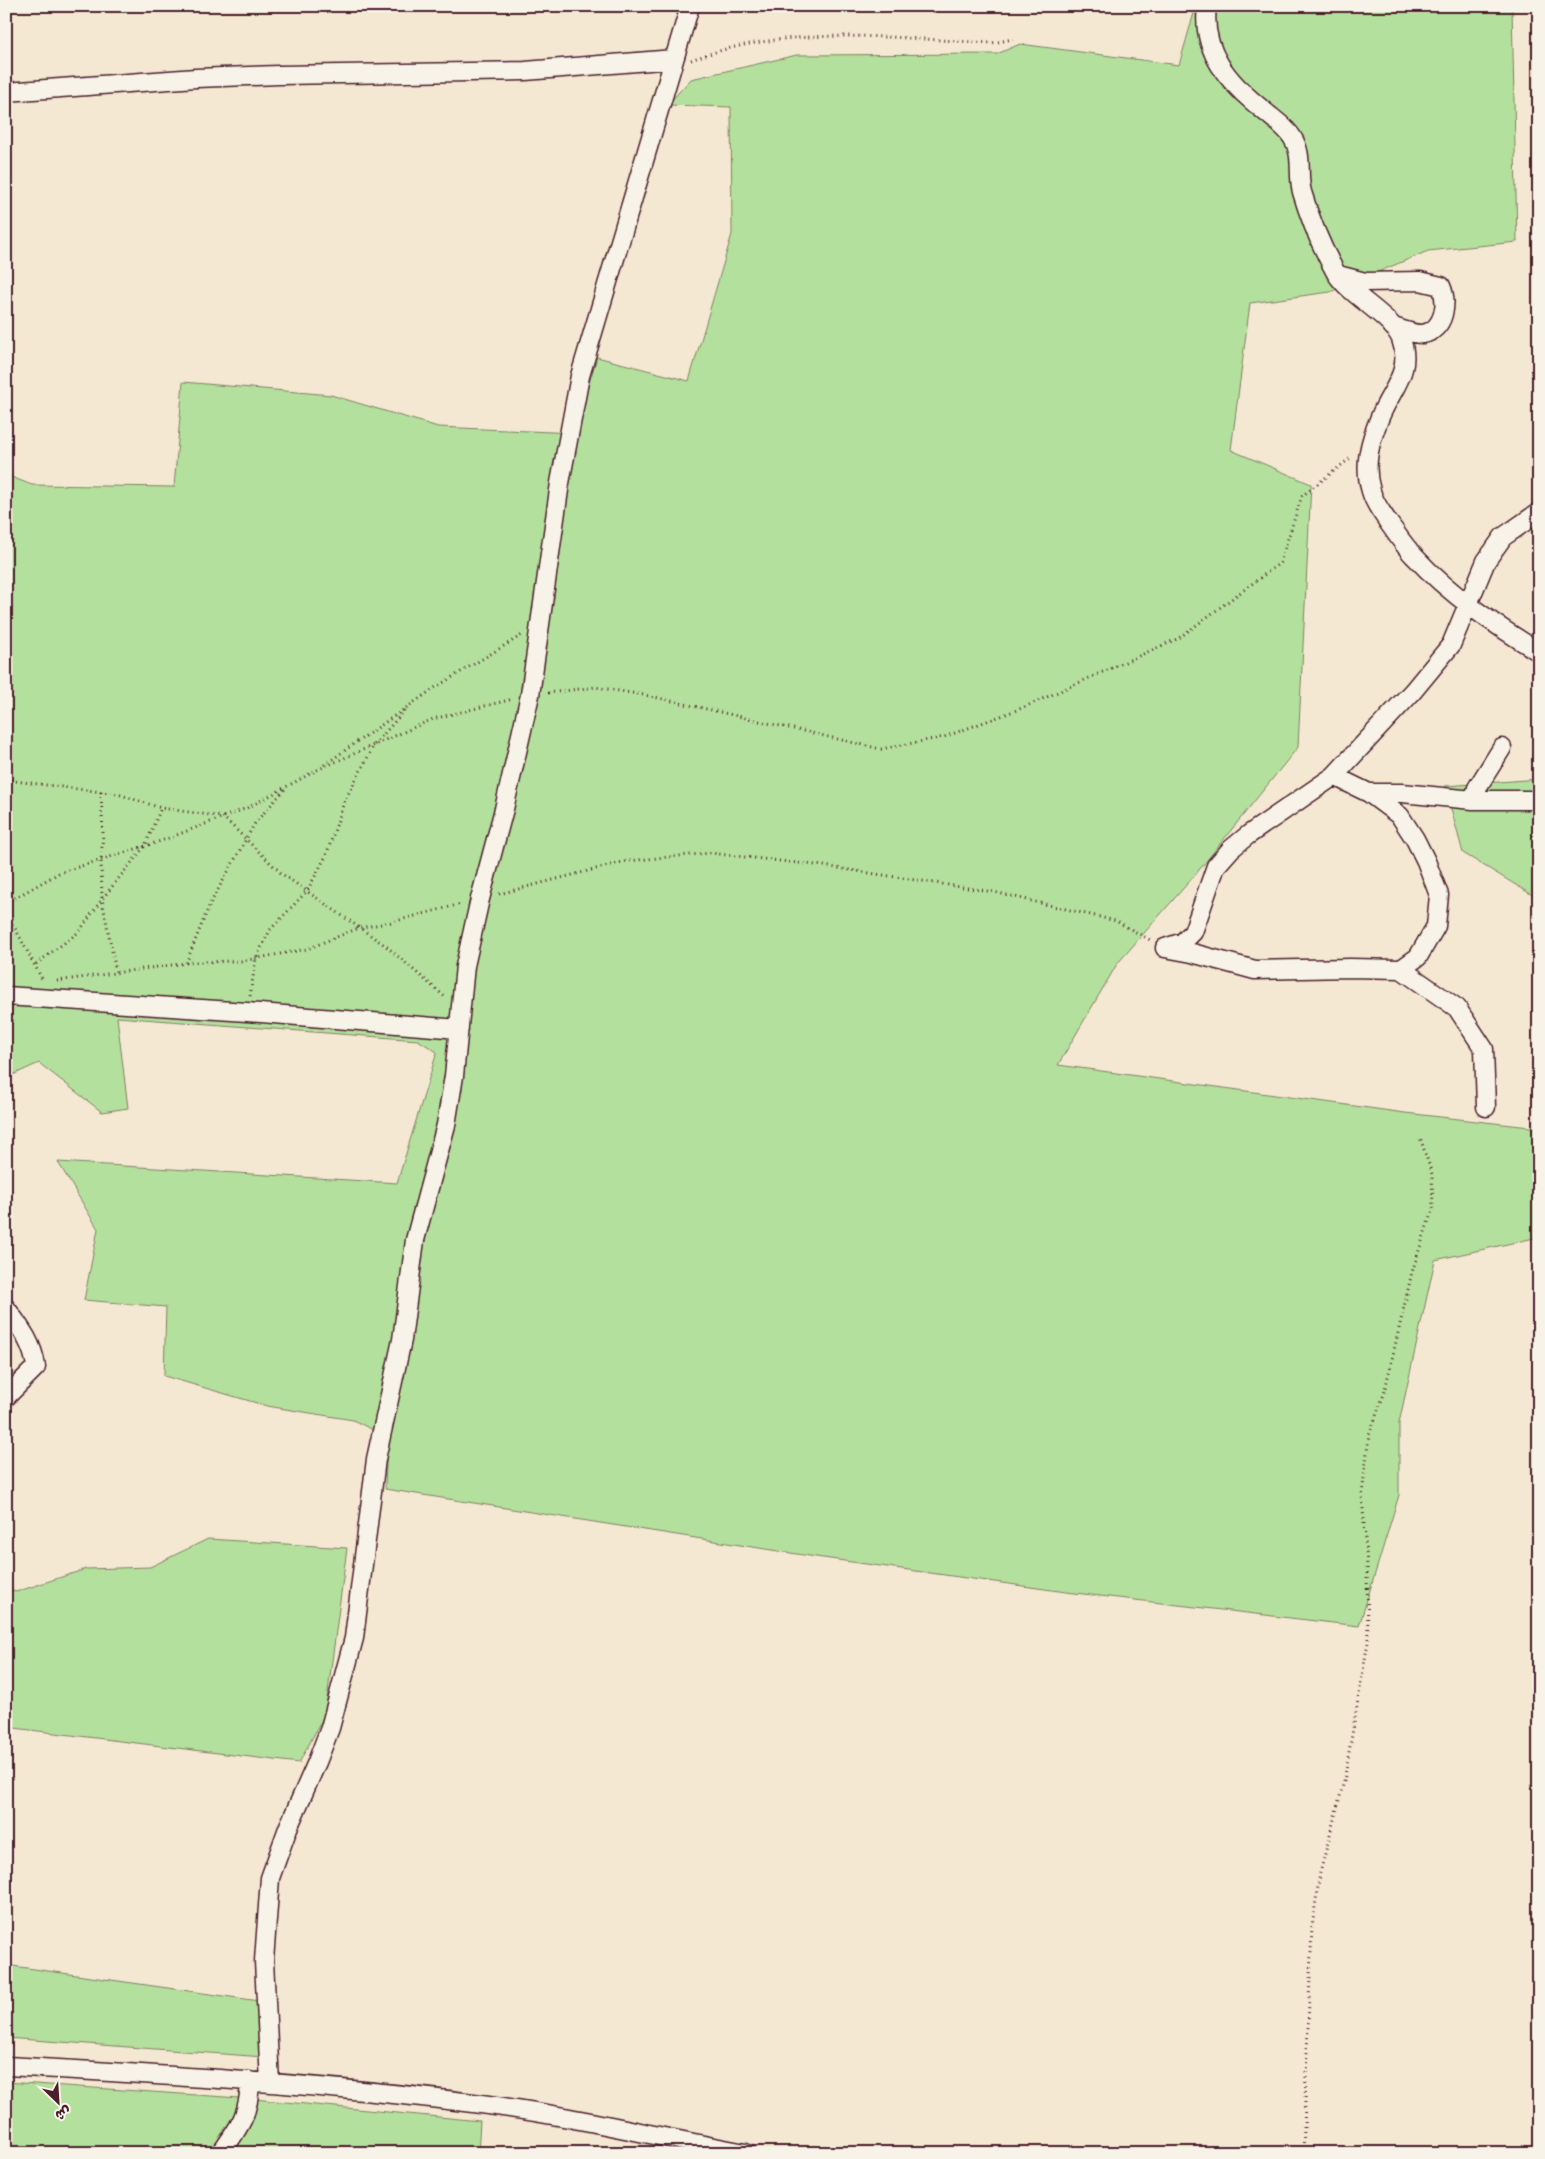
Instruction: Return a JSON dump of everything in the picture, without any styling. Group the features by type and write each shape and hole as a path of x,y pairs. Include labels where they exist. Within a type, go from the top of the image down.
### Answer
{"street":[{"path":"270,2083 264,1961 270,1878 288,1828 330,1728 354,1638 376,1459 402,1340 415,1240 446,1125 454,1076 465,966 480,899 504,810 530,695 560,483 580,376 690,6"},
{"path":"1206,6 1205,22 1216,61 1250,100 1292,136 1300,154 1301,190 1318,235 1337,275 1393,327 1400,338 1404,367 1402,378 1384,408 1370,442 1367,465 1370,490 1378,509 1416,558 1469,605 1539,652"},
{"path":"6,92 196,78 306,74 526,71 674,59"},
{"path":"1337,275 1365,282 1420,281 1440,286 1444,293 1443,318 1434,328 1423,334 1393,327"},
{"path":"1166,948 1183,942 1194,932 1216,866 1231,849 1248,835 1334,776 1413,692 1452,645 1486,561 1503,537 1539,512"},
{"path":"1474,800 1477,788 1502,748"},
{"path":"1334,776 1369,793 1400,816 1426,861 1439,895 1436,926 1418,956 1401,969"},
{"path":"1369,793 1402,793 1474,800 1539,800"},
{"path":"1166,948 1255,970 1401,969 1457,1008 1484,1049 1486,1108"},
{"path":"6,996 247,1012 459,1029"},
{"path":"6,1308 26,1335 34,1352 36,1367 6,1397"},
{"path":"6,2066 250,2081 491,2105 562,2116 746,2153"},
{"path":"221,2153 247,2112 250,2101 250,2081"}],"path":[{"path":"668,81 688,61 721,49 775,39 842,35 992,43 1013,40"},
{"path":"6,903 59,873 145,846 247,808 317,770 433,719 530,695 595,687 650,696 881,749 944,737 1022,708 1179,638 1280,563 1302,496 1370,442"},
{"path":"317,770 436,687 539,624"},
{"path":"247,1012 256,958 270,930 307,891 326,856 344,802 374,745 409,706"},
{"path":"6,780 118,794 161,808 224,817 282,874 386,946 460,1009"},
{"path":"186,963 210,904 246,840 256,823 288,786"},
{"path":"100,792 104,833 101,860 102,899 117,972"},
{"path":"36,964 79,932 102,899 145,846 161,808"},
{"path":"53,981 186,963 242,961 307,949 359,928 392,922 627,861 710,853 824,866 994,892 1116,922 1166,948"},
{"path":"6,911 44,982 35,984"},
{"path":"1303,2153 1312,1927 1320,1873 1344,1781 1368,1642 1367,1565 1362,1495 1369,1435 1384,1394 1412,1272 1433,1208 1432,1174 1420,1137"}],"green space":[{"path":"1196,6 1512,6 1517,242 1428,251 1330,292 1250,303 1231,450 1311,484 1298,747 1195,875 1117,964 1058,1065 1405,1113 1539,1128 1539,1237 1435,1260 1399,1423 1399,1495 1359,1626 1066,1592 816,1557 385,1489 387,1437 353,1420 267,1406 164,1376 166,1307 84,1300 98,1229 58,1162 397,1183 437,1052 418,1040 117,1017 128,1108 102,1112 39,1063 6,1078 6,475 32,485 174,487 183,382 331,395 438,427 574,433 597,357 689,381 732,234 731,107 667,105 691,79 797,55 997,54 1020,44 1179,65"},
{"path":"1539,779 1539,899 1463,853 1445,786"},
{"path":"208,1539 347,1548 325,1714 299,1763 6,1727 6,1588 16,1592 86,1569 150,1567"},
{"path":"6,1965 259,2001 264,2057 6,2038"},
{"path":"6,2082 254,2099 480,2121 478,2153 6,2153"}]}
